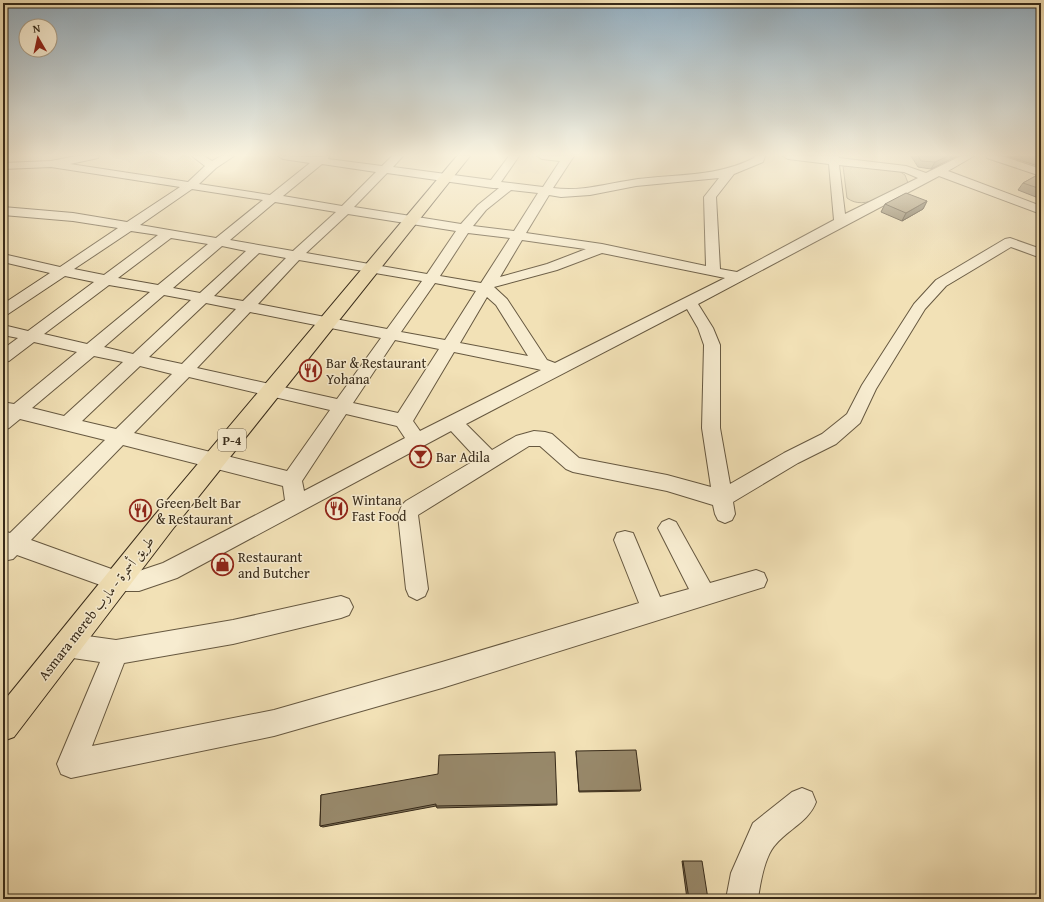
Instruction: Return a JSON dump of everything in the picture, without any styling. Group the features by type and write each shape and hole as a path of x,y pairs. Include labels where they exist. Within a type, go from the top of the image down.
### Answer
{"highway":[{"name":"Asmara mereb طريق أسمرة - مارب","path":"6,716 66,646 271,391 430,198"}],"street":[{"path":"3,311 60,271 171,198"},
{"path":"7,414 89,350 273,198"},
{"path":"274,198 602,248 739,277"},
{"path":"357,198 297,254 185,371 6,546 117,581 139,581 169,571 453,422 550,367 739,277 883,198"},
{"path":"296,504 292,480 341,406 431,278 463,228 489,198"},
{"path":"403,421 541,198"},
{"path":"710,198 713,271"},
{"path":"837,198 840,222"},
{"path":"1011,198 1041,210"},
{"path":"3,211 73,217 431,278 488,286 552,267 602,248"},
{"path":"3,357 169,233"},
{"path":"724,507 792,458 829,439 854,418 868,389 891,350 919,308 941,283 1010,242 1041,254"},
{"path":"67,424 257,248"},
{"path":"3,258 160,291 391,334 550,367"},
{"path":"488,286 502,302 550,367"},
{"path":"689,302 706,328 712,345 711,428 724,507"},
{"path":"3,330 403,421 417,441"},
{"path":"7,414 67,424 292,480"},
{"path":"453,422 490,461"},
{"path":"417,589 408,515 409,511 413,507 523,441 534,438 545,439 573,464 667,484 724,507"},
{"path":"669,528 704,595"},
{"path":"625,540 654,610"},
{"path":"116,652 71,764 274,723 442,675 756,580"},
{"path":"66,646 116,652 233,632 341,607"},
{"path":"742,899 746,873 764,834 802,802"}],"shaded area":[{"path":"847,198 880,198 870,202 854,202"}],"building":[{"path":"896,198 919,198 927,201 906,213 885,204"},
{"path":"636,750 641,790 579,791 576,751"},
{"path":"555,752 557,804 436,806 436,804 320,826 321,795 438,774 439,755"},
{"path":"683,861 702,861 708,899 689,899"}],"place":[{"name":"Bar & Restaurant Yohana","path":"310,371"},
{"name":"Bar Adila","path":"421,457"},
{"name":"Wintana Fast Food","path":"337,508"},
{"name":"Green Belt Bar & Restaurant","path":"140,511"},
{"name":"Restaurant and Butcher","path":"223,565"}]}
